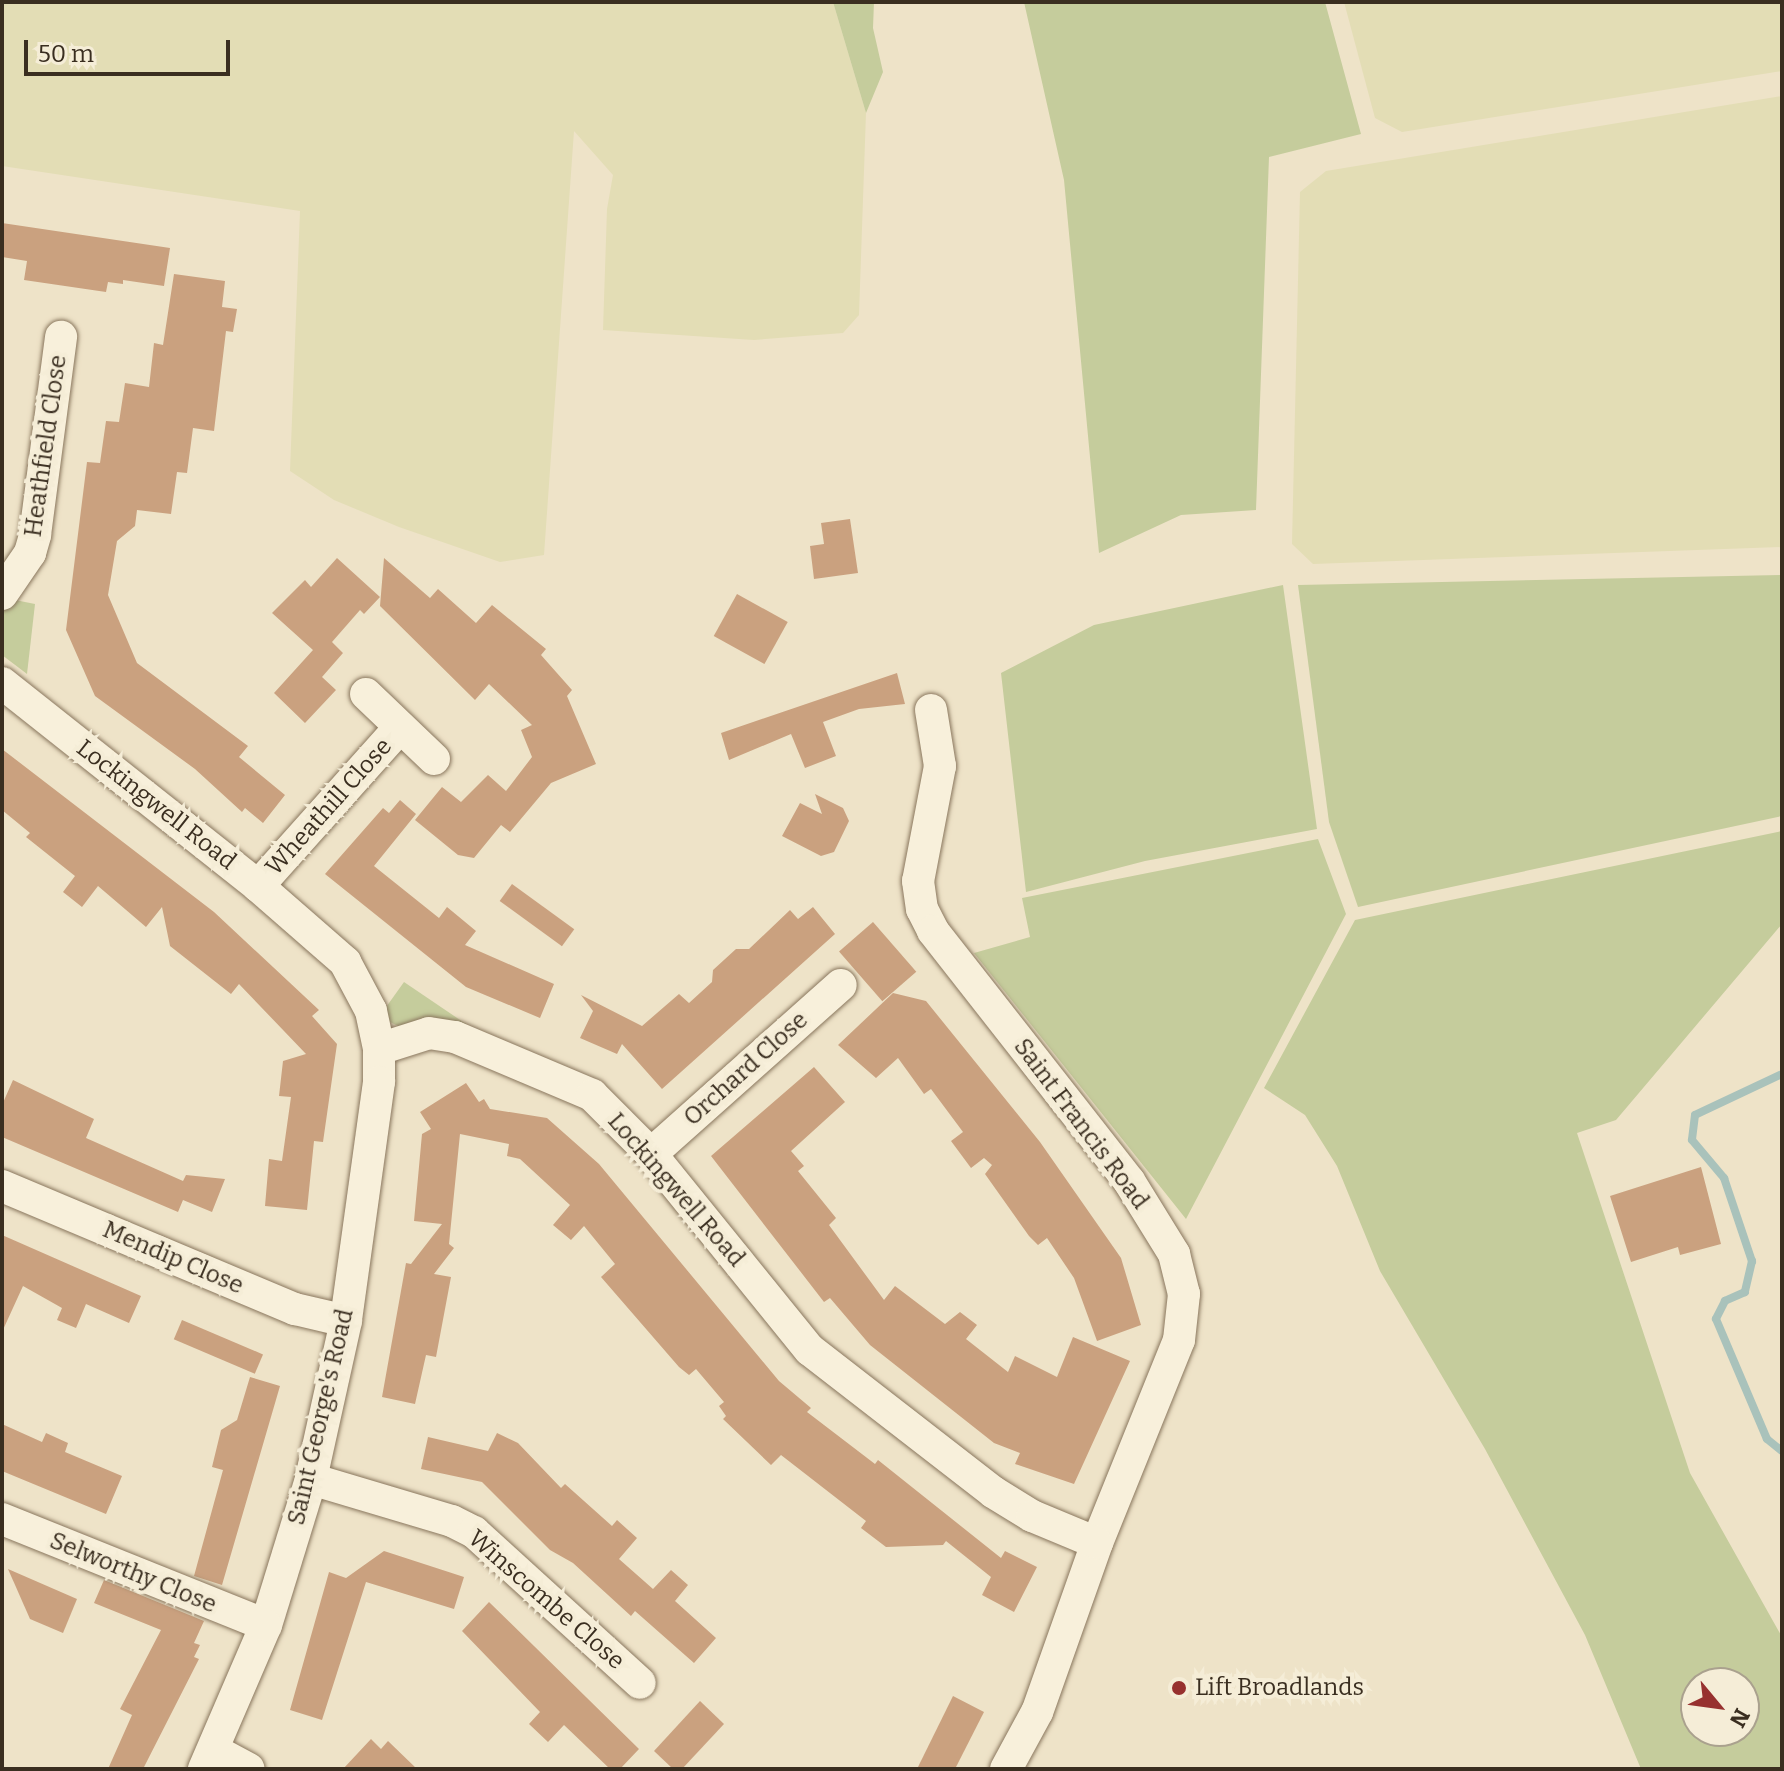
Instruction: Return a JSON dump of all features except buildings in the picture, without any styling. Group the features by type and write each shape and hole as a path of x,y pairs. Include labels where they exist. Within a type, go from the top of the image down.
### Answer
{"street":[{"name":"Heathfield Close","path":"2,594 30,553 35,535 61,337"},
{"name":"Lockingwell Road","path":"2,683 258,886 345,962 371,1011 379,1049 429,1033 483,1046 592,1095 651,1154 810,1350 993,1492 1032,1516 1097,1543"},
{"name":"Wheathill Close","path":"366,694 434,759"},
{"name":"Saint Francis Road","path":"931,710 940,766 918,881 922,909 933,931 1129,1181 1174,1254 1184,1294 1179,1340 1097,1543 1037,1712 1006,1769"},
{"name":"Wheathill Close","path":"258,886 400,727"},
{"name":"Orchard Close","path":"651,1154 841,985"},
{"name":"Saint George's Road","path":"210,1760 266,1625 311,1479 346,1321 379,1082 379,1049"},
{"name":"Mendip Close","path":"2,1186 295,1309 346,1321"},
{"name":"Winscombe Close","path":"311,1479 452,1521 474,1532 640,1683"},
{"name":"Selworthy Close","path":"2,1519 266,1625"},
{"path":"210,1760 249,1769"}],"shaded area":[{"path":"2,2 833,2 866,113 859,315 843,333 754,340 603,330 607,209 613,175 574,131 544,555 500,562 399,527 334,500 290,471 300,211 2,166"},
{"path":"1344,2 1782,2 1782,71 1402,132 1375,118"},
{"path":"1782,96 1782,547 1313,564 1292,544 1300,192 1326,171"}],"green space":[{"path":"833,2 874,2 873,28 883,72 866,113"},
{"path":"1024,2 1325,2 1361,134 1269,157 1256,510 1181,515 1099,553 1064,180"},
{"path":"1782,575 1782,816 1358,907 1329,822 1298,585"},
{"path":"1283,585 1317,829 1145,861 1026,892 1001,673 1094,625"},
{"path":"10,599 35,604 27,674 2,655 2,610"},
{"path":"1782,831 1782,924 1616,1120 1577,1133 1690,1473 1782,1637 1782,1769 1641,1769 1585,1635 1485,1449 1380,1271 1337,1166 1305,1115 1264,1088 1355,920"},
{"path":"1318,839 1346,914 1186,1219 974,953 1030,937 1022,898"},
{"path":"404,982 466,1024 463,1030 404,1029 388,1021 384,1010"}],"waterway":[{"path":"1782,1074 1695,1115 1692,1140 1724,1178 1752,1261 1745,1292 1725,1301 1716,1319 1767,1439 1782,1451"}],"place":[{"name":"Lift Broadlands","path":"1179,1688"}]}
